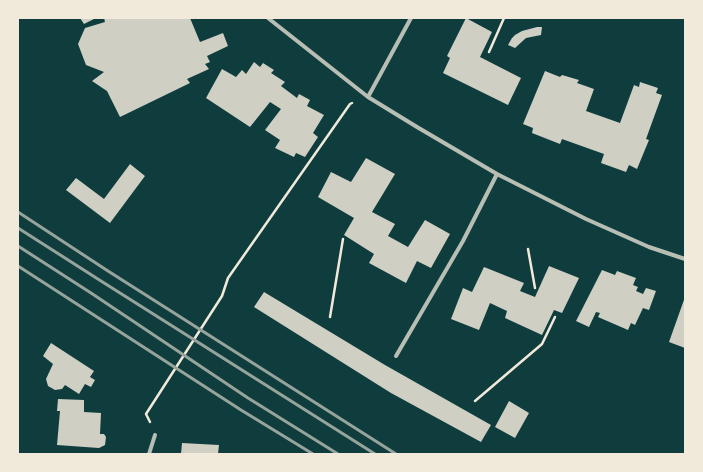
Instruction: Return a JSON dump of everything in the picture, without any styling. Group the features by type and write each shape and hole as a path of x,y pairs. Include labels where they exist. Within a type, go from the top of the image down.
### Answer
{"street":[{"path":"268,18 368,97 497,174 586,219 649,247 685,259"},
{"path":"368,97 411,18"},
{"path":"396,356 463,242 497,174"},
{"path":"149,454 155,435"}],"path":[{"path":"489,52 504,18"},
{"path":"146,414 222,296 228,278 350,104 368,97"},
{"path":"330,317 344,239"},
{"path":"528,249 535,288"},
{"path":"475,400 542,344 555,317"}],"building":[{"path":"80,18 96,18 84,24"},
{"path":"104,18 190,18 200,42 223,33 228,46 207,56 210,62 205,64 209,69 187,79 190,83 120,117 107,91 92,81 104,72 86,65 78,44 85,28 105,22"},
{"path":"466,18 492,32 480,57 521,78 508,105 443,73 450,58 447,56"},
{"path":"542,27 541,35 526,38 515,48 508,45 515,35 522,31"},
{"path":"254,62 260,67 263,63 274,70 271,73 285,82 281,86 297,98 299,94 310,100 307,106 324,115 313,133 318,137 305,157 296,153 294,157 275,148 280,140 265,130 281,109 270,102 250,127 206,98 222,69 236,77 242,70 246,74"},
{"path":"545,71 560,77 562,75 579,80 577,83 594,89 586,111 620,123 634,85 639,87 640,82 658,88 656,93 662,95 646,139 649,140 637,169 629,165 626,172 601,163 604,154 562,139 560,144 532,133 533,128 523,124"},
{"path":"366,158 395,174 372,212 395,224 388,236 408,247 425,220 450,234 431,268 417,261 406,283 369,263 374,254 344,235 354,218 318,197 331,172 351,182"},
{"path":"130,164 145,176 110,223 66,190 76,178 104,199"},
{"path":"549,266 579,278 562,313 554,310 542,335 505,318 507,311 490,303 479,330 451,319 463,288 472,292 484,267 524,283 520,291 535,297"},
{"path":"602,270 615,275 617,271 636,278 633,285 638,287 636,291 643,294 646,288 656,291 649,310 643,308 635,325 631,323 628,330 598,317 600,313 596,312 589,327 576,321"},
{"path":"264,292 385,365 491,425 481,442 391,393 254,307"},
{"path":"685,297 685,348 669,342"},
{"path":"51,343 94,371 90,377 95,380 91,387 85,384 79,394 65,385 62,389 55,390 48,386 46,379 53,364 43,356"},
{"path":"58,399 84,400 84,412 101,413 100,434 104,434 106,437 105,445 99,448 57,445 60,411 57,411"},
{"path":"509,401 529,413 515,438 495,427"},
{"path":"182,443 219,445 218,454 181,454"}],"railway":[{"path":"18,212 396,454"},
{"path":"18,228 375,454"},
{"path":"18,246 248,398 338,454"},
{"path":"18,266 241,410 313,454"}]}
